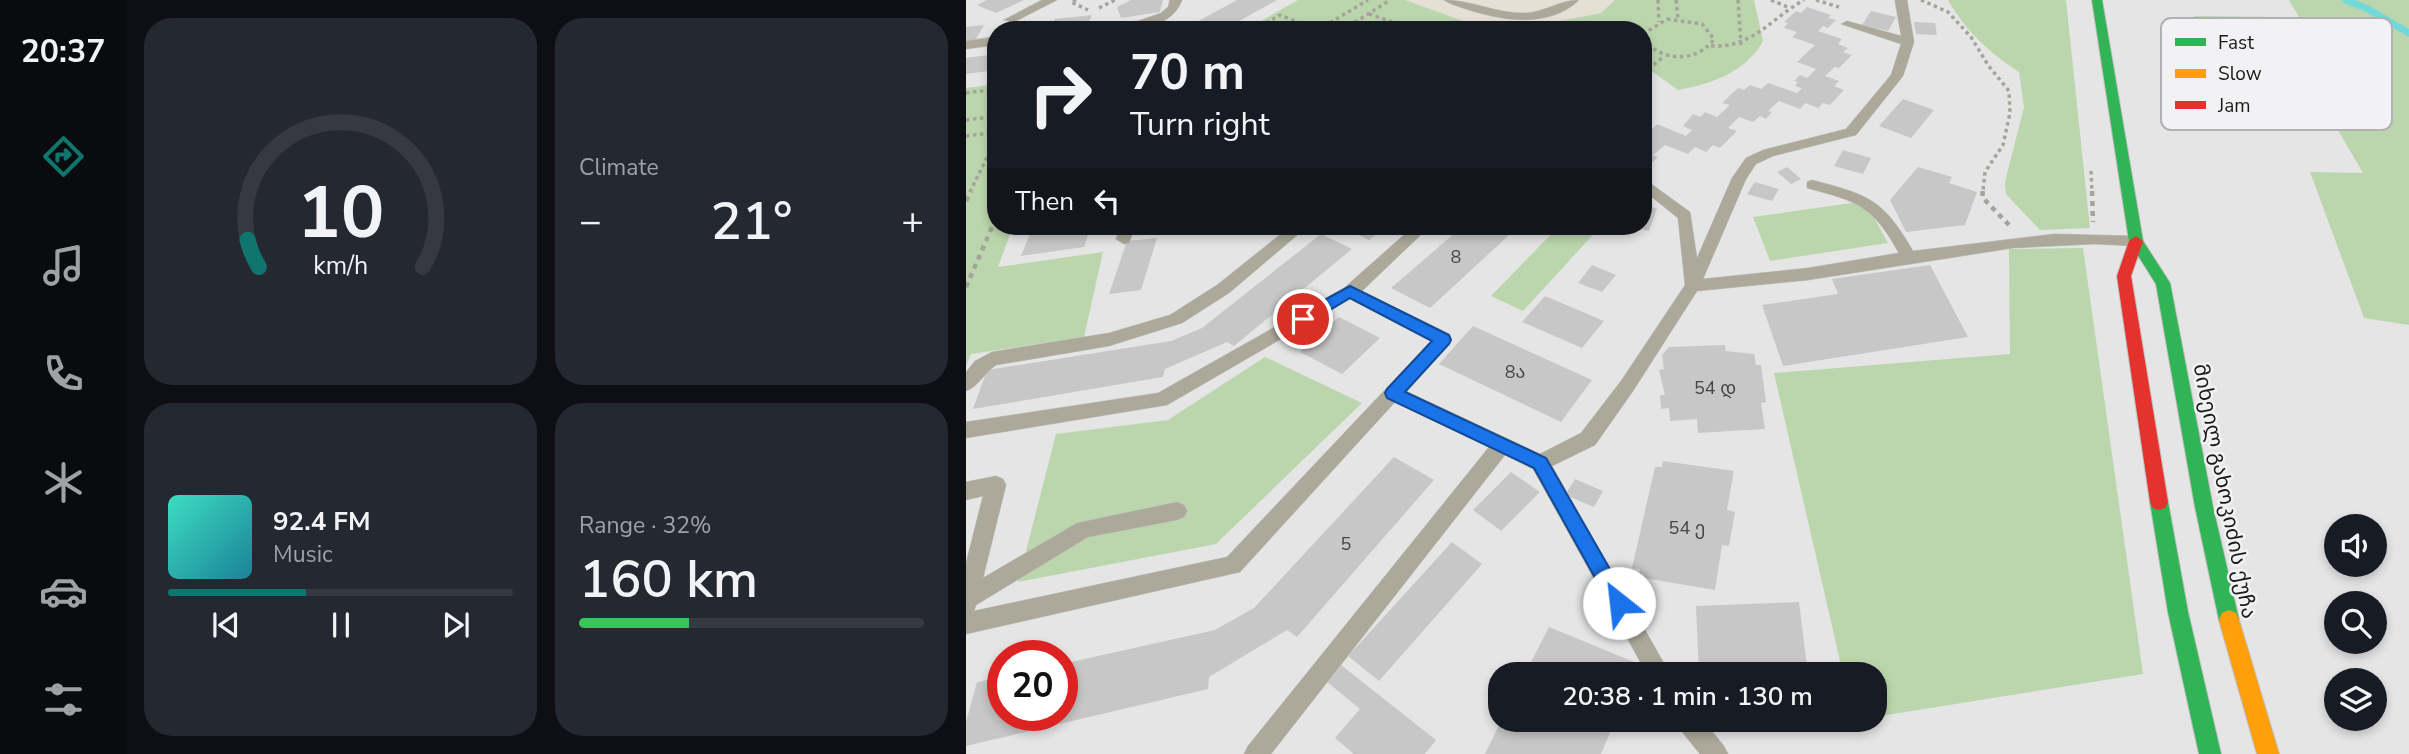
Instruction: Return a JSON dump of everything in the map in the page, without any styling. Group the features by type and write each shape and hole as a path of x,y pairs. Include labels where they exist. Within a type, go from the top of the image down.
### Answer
{"street":[{"name":"მიხეილ გახოკიძის ქუჩა","path":"2097,0 2136,240 2163,283 2204,507 2233,637 2268,754"},
{"name":"მიხეილ გახოკიძის ქუჩა","path":"2136,240 2124,276 2136,365 2178,612 2210,754"}],"lane":[{"path":"1010,20 1051,0"},
{"path":"1156,21 1169,15 1176,7 1176,0"},
{"path":"1450,0 1517,18 1547,14 1573,0"},
{"path":"1540,463 1588,439 1627,386 1692,286 1739,178 1751,161 1768,153 1851,132 1897,76 1908,42 1901,0"},
{"path":"1847,24 1908,42"},
{"path":"966,45 987,42"},
{"path":"1812,185 1851,195 1874,205 1887,219 1909,257"},
{"path":"1652,190 1685,216 1692,286"},
{"path":"966,384 981,366 992,359 1136,333 1177,318 1204,301 1289,235"},
{"path":"966,430 1161,400 1350,292 1413,235"},
{"path":"1692,286 1807,274 2025,241 2094,237 2136,240"},
{"path":"966,623 1233,565 1443,340 1350,292"},
{"path":"1393,393 1540,463 1652,662"},
{"path":"1256,754 1501,446"},
{"path":"966,491 996,485 967,601"},
{"path":"967,601 1084,529 1177,511"},
{"path":"1697,732 1716,754"}],"path":[{"path":"1076,0 1071,2 1091,11 1115,0"},
{"path":"1332,21 1367,0"},
{"path":"1356,21 1390,0"},
{"path":"1658,0 1659,22"},
{"path":"1676,0 1678,19"},
{"path":"1738,0 1741,46"},
{"path":"1771,0 1790,8"},
{"path":"1711,46 1728,49 1741,46 1804,0"},
{"path":"1917,0 1926,1 1948,12 1971,37 1988,65 2009,91 2010,113 2003,145 1985,172 1982,197 2025,241"},
{"path":"1368,13 1391,21"},
{"path":"1270,21 1280,15 1295,21"},
{"path":"1652,28 1659,22 1678,19 1707,26 1714,40 1711,46 1692,56 1664,55 1652,50"},
{"path":"1652,66 1664,55"},
{"path":"966,93 987,90"},
{"path":"966,120 987,117"},
{"path":"966,136 987,133"},
{"path":"966,201 987,158"},
{"path":"966,286 988,235"}],"shaded area":[{"path":"1405,0 1615,0 1601,13 1560,21 1463,21"}],"green space":[{"path":"1298,0 1405,0 1463,21 1261,21"},
{"path":"1615,0 1754,0 1763,41 1756,52 1738,69 1727,75 1678,90 1652,71 1652,21 1560,21 1601,13"},
{"path":"1948,0 2066,0 2090,228 2040,230 2006,194 2005,182 2024,107 2019,72 1979,40 1962,22"},
{"path":"2289,0 2409,0 2409,325 2364,318 2310,172 2363,173 2338,130 2392,130 2392,18 2194,16 2299,17"},
{"path":"987,85 987,235 1010,235 998,267 1103,252 1084,337 971,354 966,366 966,88"},
{"path":"1865,201 1888,243 1770,261 1753,217"},
{"path":"1550,235 1593,235 1523,311 1491,296"},
{"path":"2083,248 2143,674 1887,715 1887,662 1840,662 1774,373 2010,354 2009,249"},
{"path":"1265,357 1362,403 1216,544 1018,582 1056,434 1168,420"}],"building":[{"path":"987,0 1024,0 996,13 977,5"},
{"path":"1131,0 1163,0 1160,12 1121,18 1117,7"},
{"path":"1237,0 1277,0 1239,21 1198,21"},
{"path":"1807,7 1831,15 1828,18 1836,20 1828,28 1823,26 1818,31 1842,39 1838,44 1848,48 1843,52 1852,55 1839,68 1835,67 1825,76 1839,81 1834,86 1844,90 1830,105 1823,103 1818,108 1805,103 1800,109 1779,101 1768,111 1772,112 1766,119 1760,116 1753,122 1739,117 1728,128 1737,131 1720,148 1713,145 1706,152 1695,147 1688,154 1665,145 1653,155 1658,157 1652,163 1652,129 1657,124 1686,136 1692,130 1683,126 1693,114 1700,117 1705,112 1717,117 1730,105 1722,103 1738,88 1744,90 1750,85 1761,89 1768,83 1797,93 1802,88 1795,86 1798,82 1794,81 1800,75 1807,78 1816,69 1797,62 1815,45 1792,37 1797,32 1784,28 1788,23 1784,22 1796,11 1801,13"},
{"path":"1871,11 1896,17 1888,31 1862,25"},
{"path":"1092,15 1089,21 1054,21"},
{"path":"1914,22 1935,23 1937,35 1916,34"},
{"path":"984,25 974,42 966,43 966,27"},
{"path":"987,55 987,71 966,74 966,58"},
{"path":"1903,99 1934,110 1911,138 1879,126"},
{"path":"1843,150 1871,158 1863,174 1834,166"},
{"path":"1787,167 1801,179 1791,184 1777,172"},
{"path":"1918,167 1952,177 1949,183 1977,192 1965,225 1906,232 1890,200"},
{"path":"1755,182 1779,189 1772,201 1747,194"},
{"path":"1652,207 1657,208 1652,222"},
{"path":"1029,235 1088,235 1084,247 1021,256"},
{"path":"1320,235 1352,249 1234,346 1227,342 1165,369 1163,377 973,409 987,370 1171,341 1202,328"},
{"path":"1359,235 1375,235 1369,240"},
{"path":"1453,235 1509,235 1430,308 1391,288"},
{"path":"1157,238 1141,290 1109,294 1127,241"},
{"path":"1592,265 1616,275 1602,292 1578,283"},
{"path":"1930,265 1968,337 1783,366 1762,305 1838,294 1832,279"},
{"path":"1545,296 1604,321 1582,348 1522,322"},
{"path":"1339,317 1380,338 1342,374 1300,352"},
{"path":"1473,326 1592,380 1561,422 1439,364"},
{"path":"1725,345 1726,351 1754,354 1756,365 1761,365 1766,402 1761,403 1765,429 1698,433 1697,419 1670,421 1669,408 1661,409 1660,395 1665,395 1659,370 1664,369 1662,355 1669,347"},
{"path":"1394,457 1434,480 1297,637 1287,630 1209,677 1208,689 1078,720 1078,660 1215,630 1254,608"},
{"path":"1663,461 1734,471 1727,510 1735,512 1729,546 1722,545 1715,590 1638,577 1640,569 1632,568 1655,467 1662,467"},
{"path":"1511,472 1540,492 1501,531 1473,510"},
{"path":"1575,479 1603,491 1594,507 1565,495"},
{"path":"1452,542 1482,564 1379,681 1348,656"},
{"path":"1799,602 1806,662 1698,662 1696,606"},
{"path":"1549,627 1634,662 1531,662"},
{"path":"1341,665 1436,740 1425,754 1354,754 1335,738 1360,709 1326,681"},
{"path":"987,680 987,731 1030,731 966,746 966,722 977,682"},
{"path":"1496,732 1610,732 1601,754 1485,754"}],"waterway":[{"path":"2346,0 2383,18"},
{"path":"2392,23 2409,33"}],"traffic: fast":[{"path":"2097,0 2136,241 2163,283 2204,507 2229,620"},
{"path":"2159,502 2178,612 2210,754"}],"traffic: slow":[{"path":"2229,620 2268,754"}],"traffic: jam":[{"path":"2136,241 2124,276 2159,502"}],"route":[{"path":"1303,319 1350,292 1443,340 1393,393 1540,463 1619,603"}]}
